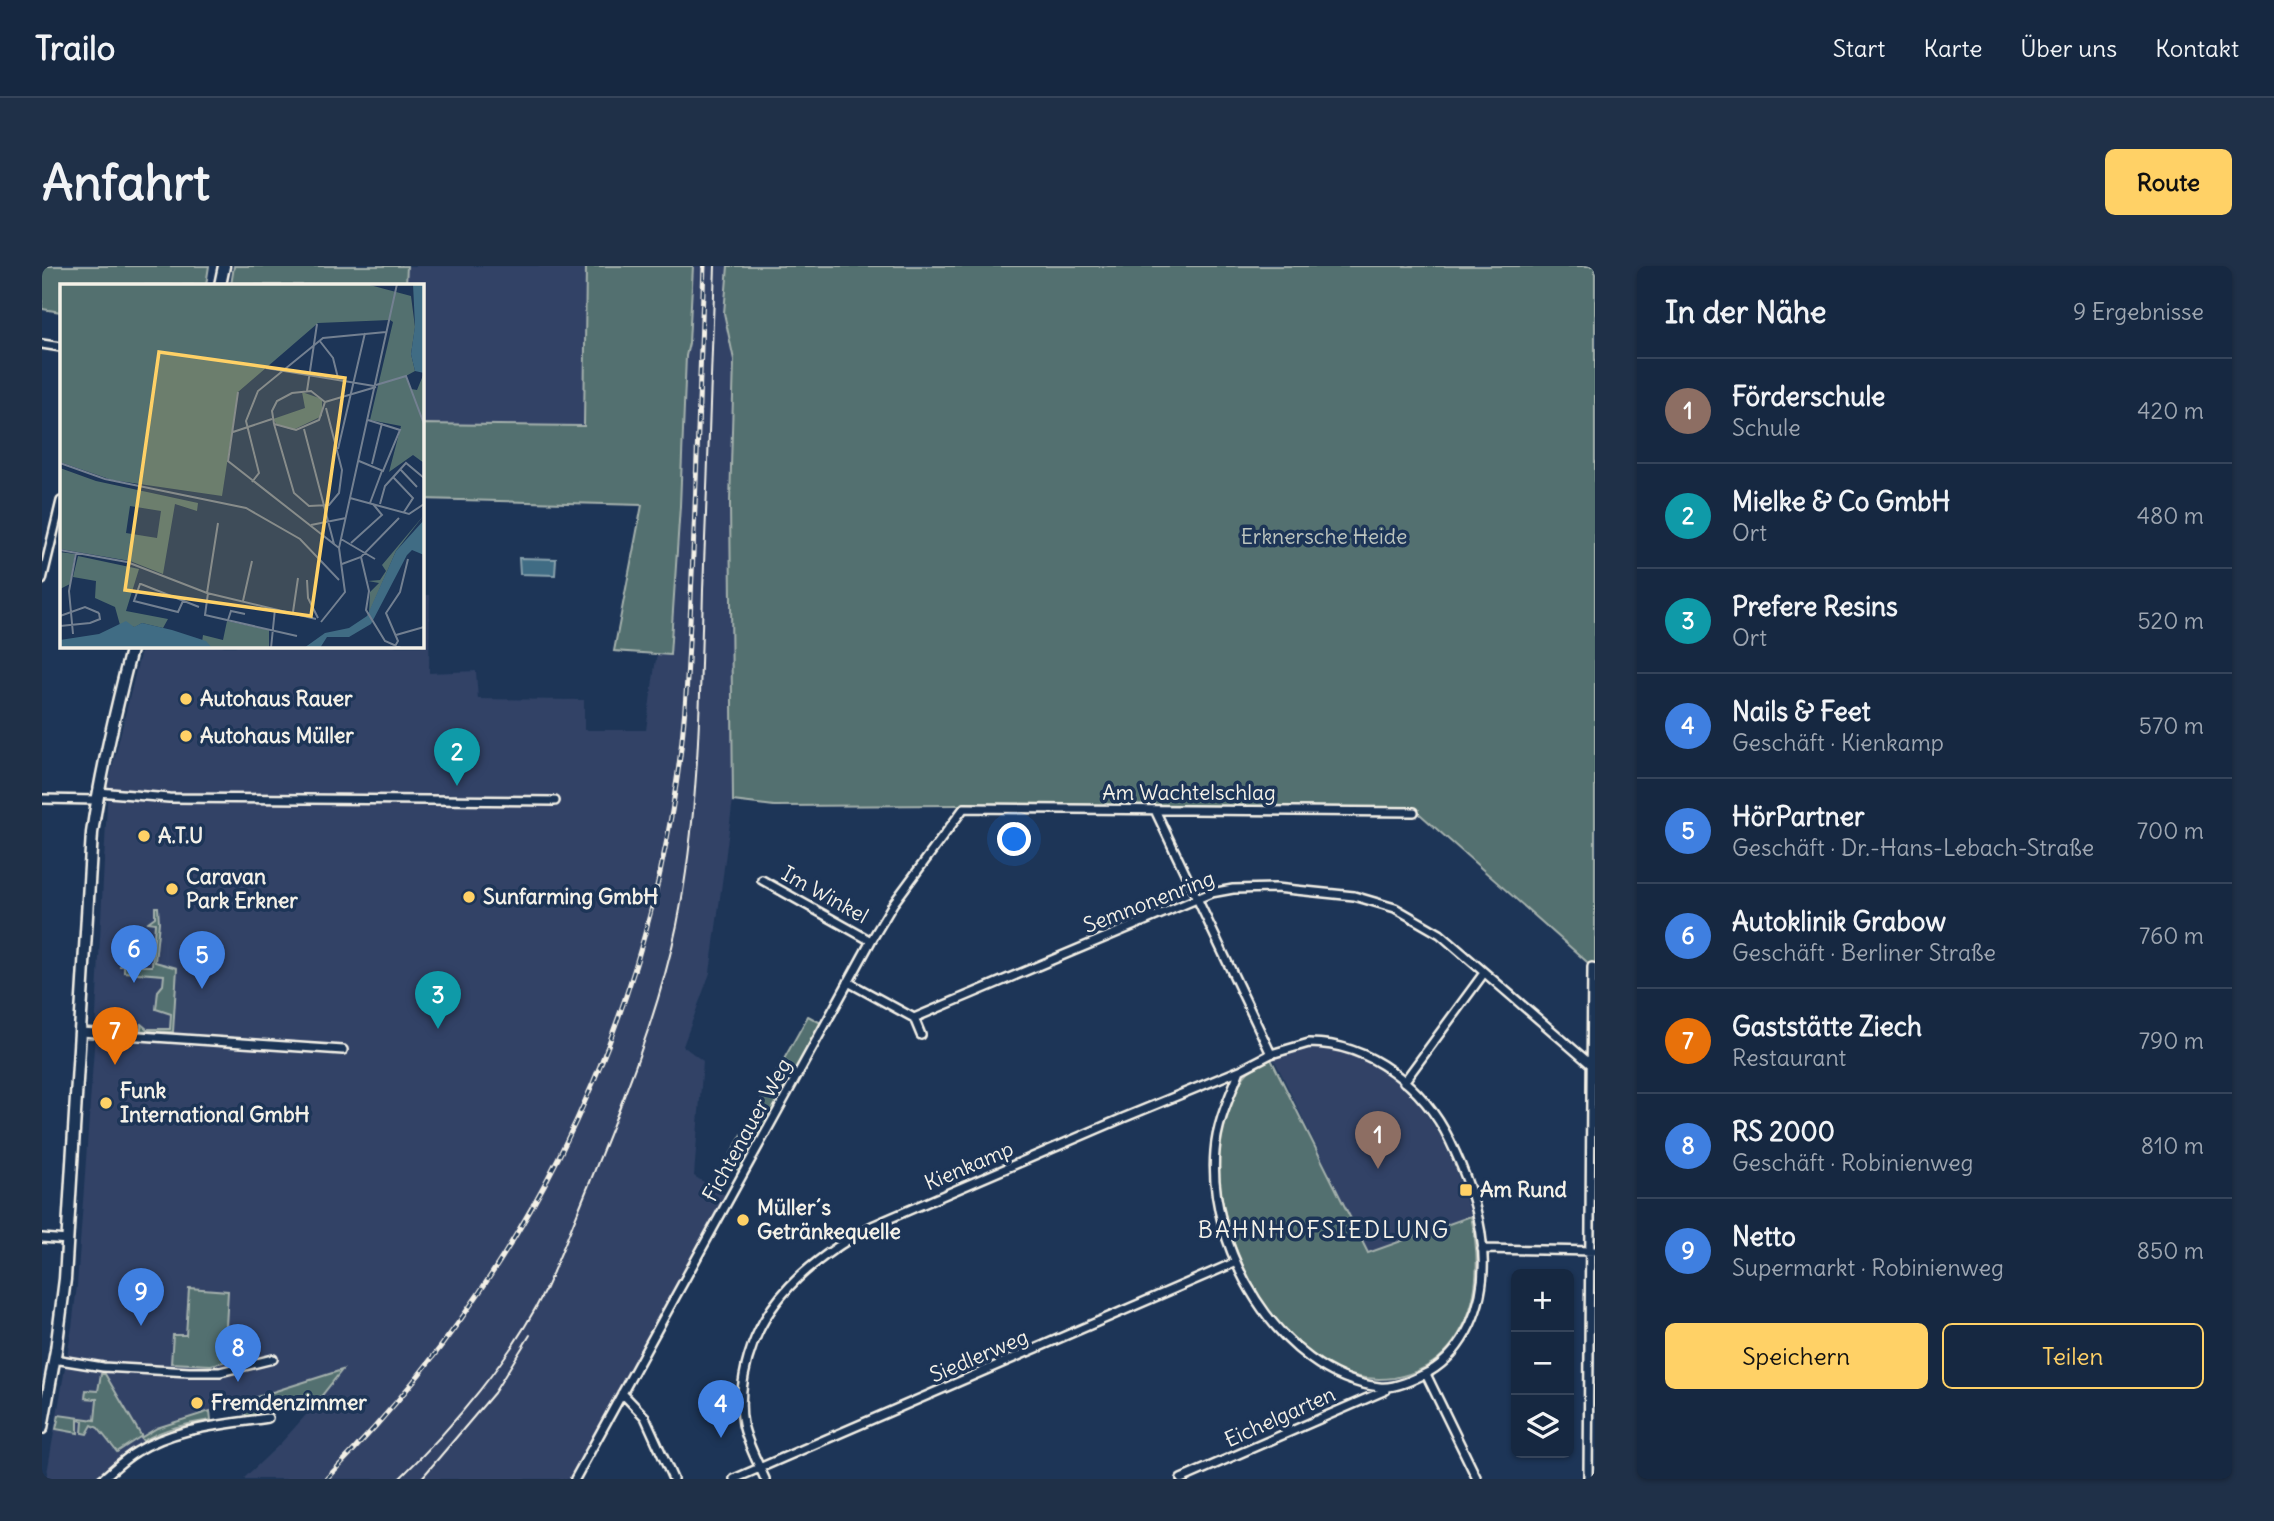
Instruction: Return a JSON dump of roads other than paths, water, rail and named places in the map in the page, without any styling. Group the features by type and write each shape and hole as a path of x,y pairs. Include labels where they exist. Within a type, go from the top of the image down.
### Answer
{"main road":[{"path":"220,284 224,266"},
{"path":"42,1428 64,1290 89,873 97,796 132,648"}],"street":[{"path":"42,344 60,347"},
{"path":"42,579 60,513"},
{"path":"42,799 118,795 169,798 555,801"},
{"name":"Am Wachtelschlag","path":"964,808 1415,812"},
{"name":"Fichtenauer Weg","path":"575,1479 871,941 893,904 964,808"},
{"path":"1155,810 1270,1054"},
{"name":"Im Winkel","path":"762,880 871,941"},
{"name":"Semnonenring","path":"914,1018 1196,898 1254,887 1354,896 1374,901 1418,920 1440,934 1594,1067"},
{"path":"1588,1479 1592,1437 1592,967"},
{"path":"1404,1082 1484,972"},
{"path":"848,982 914,1018 921,1035"},
{"path":"81,1032 343,1050"},
{"path":"1309,1043 1341,1046 1373,1059 1404,1082 1433,1114 1447,1135 1470,1189 1477,1214 1483,1277 1474,1316 1465,1335 1455,1351 1438,1367 1392,1387 1381,1388 1342,1378 1304,1355 1268,1317 1236,1262 1225,1232 1217,1192 1214,1152 1220,1122 1240,1070 1270,1054 1309,1043"},
{"name":"Kienkamp","path":"760,1468 743,1425 740,1405 746,1364 751,1347 772,1307 816,1262 839,1244 872,1226 1240,1070"},
{"path":"42,1238 68,1240"},
{"path":"1482,1249 1592,1251"},
{"name":"Siedlerweg","path":"734,1479 1236,1262"},
{"path":"54,1359 103,1367 220,1372 273,1359"},
{"path":"1426,1374 1477,1479"},
{"name":"Eichelgarten","path":"1181,1479 1392,1387"},
{"path":"622,1393 645,1417 673,1479"},
{"path":"102,1479 135,1453 179,1432 268,1418"},
{"path":"760,1468 765,1479"}],"tram line":[{"path":"399,1479 440,1437 499,1366 545,1290 627,1088 650,1024 669,958 690,842 697,758 715,266"},
{"path":"421,1479 494,1393 530,1335"}],"railway":[{"path":"326,1479 394,1405 456,1326 511,1244 558,1158 599,1068 633,974 659,878 677,779 683,728 690,626 704,266"}],"place":[{"name":"Autohaus Rauer","path":"186,699"},
{"name":"Autohaus Müller","path":"186,736"},
{"name":"Mielke & Co GmbH","path":"457,786"},
{"name":"A.T.U","path":"144,836"},
{"name":"Caravan Park Erkner","path":"172,889"},
{"name":"Sunfarming GmbH","path":"469,897"},
{"name":"Autoklinik Grabow","path":"134,983"},
{"name":"HörPartner","path":"202,989"},
{"name":"Prefere Resins","path":"438,1029"},
{"name":"Gaststätte Ziech","path":"115,1065"},
{"name":"Funk International GmbH","path":"106,1103"},
{"name":"Förderschule","path":"1378,1169"},
{"name":"Am Rund","path":"1466,1190"},
{"name":"Müller´s Getränkequelle","path":"743,1220"},
{"name":"Netto","path":"141,1326"},
{"name":"RS 2000","path":"238,1382"},
{"name":"Fremdenzimmer","path":"197,1403"},
{"name":"Nails & Feet","path":"721,1438"}],"district":[{"name":"BAHNHOFSIEDLUNG","path":"1324,1230"}],"park label":[{"name":"Erknersche Heide","path":"1324,537"}]}
